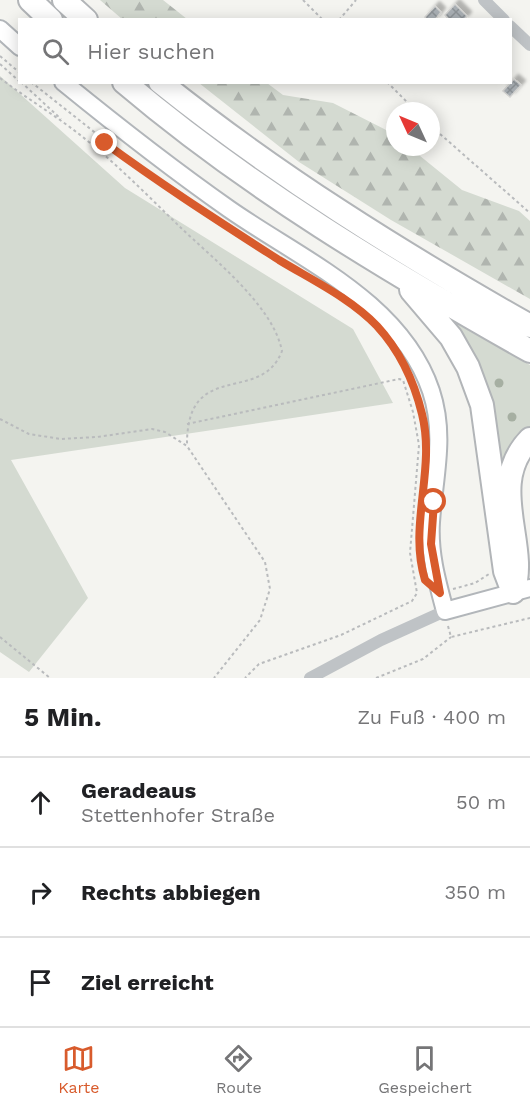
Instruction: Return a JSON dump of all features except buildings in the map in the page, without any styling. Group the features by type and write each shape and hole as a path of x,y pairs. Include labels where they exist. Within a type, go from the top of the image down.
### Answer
{"highway":[{"path":"30,0 49,18"},
{"path":"64,0 84,18"},
{"path":"126,84 197,141 278,199 401,277 530,351"},
{"path":"163,84 250,152 321,200 411,258 530,326"},
{"path":"401,277 451,337 468,367 482,405 516,584"},
{"path":"516,584 522,570 524,548 510,488 516,463 530,439"}],"street":[{"path":"484,0 502,18"},
{"path":"512,28 530,45"},
{"path":"0,29 18,45"},
{"path":"66,84 230,209 375,308 408,345 431,391 439,426 439,466 431,544 445,611"},
{"path":"314,677 381,640 445,611 516,584"}],"path":[{"path":"303,0 321,18"},
{"path":"341,18 356,0"},
{"path":"0,56 18,71"},
{"path":"0,64 18,80"},
{"path":"0,78 67,125"},
{"path":"22,84 129,177 242,287 267,317 280,342 282,351 271,370 261,376 222,386 200,398 187,424 187,446"},
{"path":"34,84 150,176 294,268"},
{"path":"389,84 407,102"},
{"path":"440,134 530,213"},
{"path":"187,424 399,379 403,380 413,412 419,445 410,554 417,593 412,601 342,635 259,664 245,678"},
{"path":"0,419 28,434 61,439 97,437 152,429 165,432 187,446 265,562 270,589 260,620 214,678"},
{"path":"440,593 475,583 491,573 516,584"},
{"path":"445,611 451,637"},
{"path":"376,678 423,659 451,637 530,618"},
{"path":"0,637 50,678"}],"green space":[{"path":"100,0 163,0 186,18 121,18"},
{"path":"0,76 125,188 353,329 393,403 11,460 88,598 29,672 0,652"},
{"path":"200,84 268,84 283,95 333,103 386,130 386,156 420,156 462,190 519,211 530,221 530,299 391,220 299,162"},
{"path":"447,318 530,365 530,429 505,487"}],"route":[{"path":"105,143 226,226 358,308 395,349 406,366 417,391 425,423 428,459 418,544 425,580 429,586 440,593 431,544 434,502"}]}
